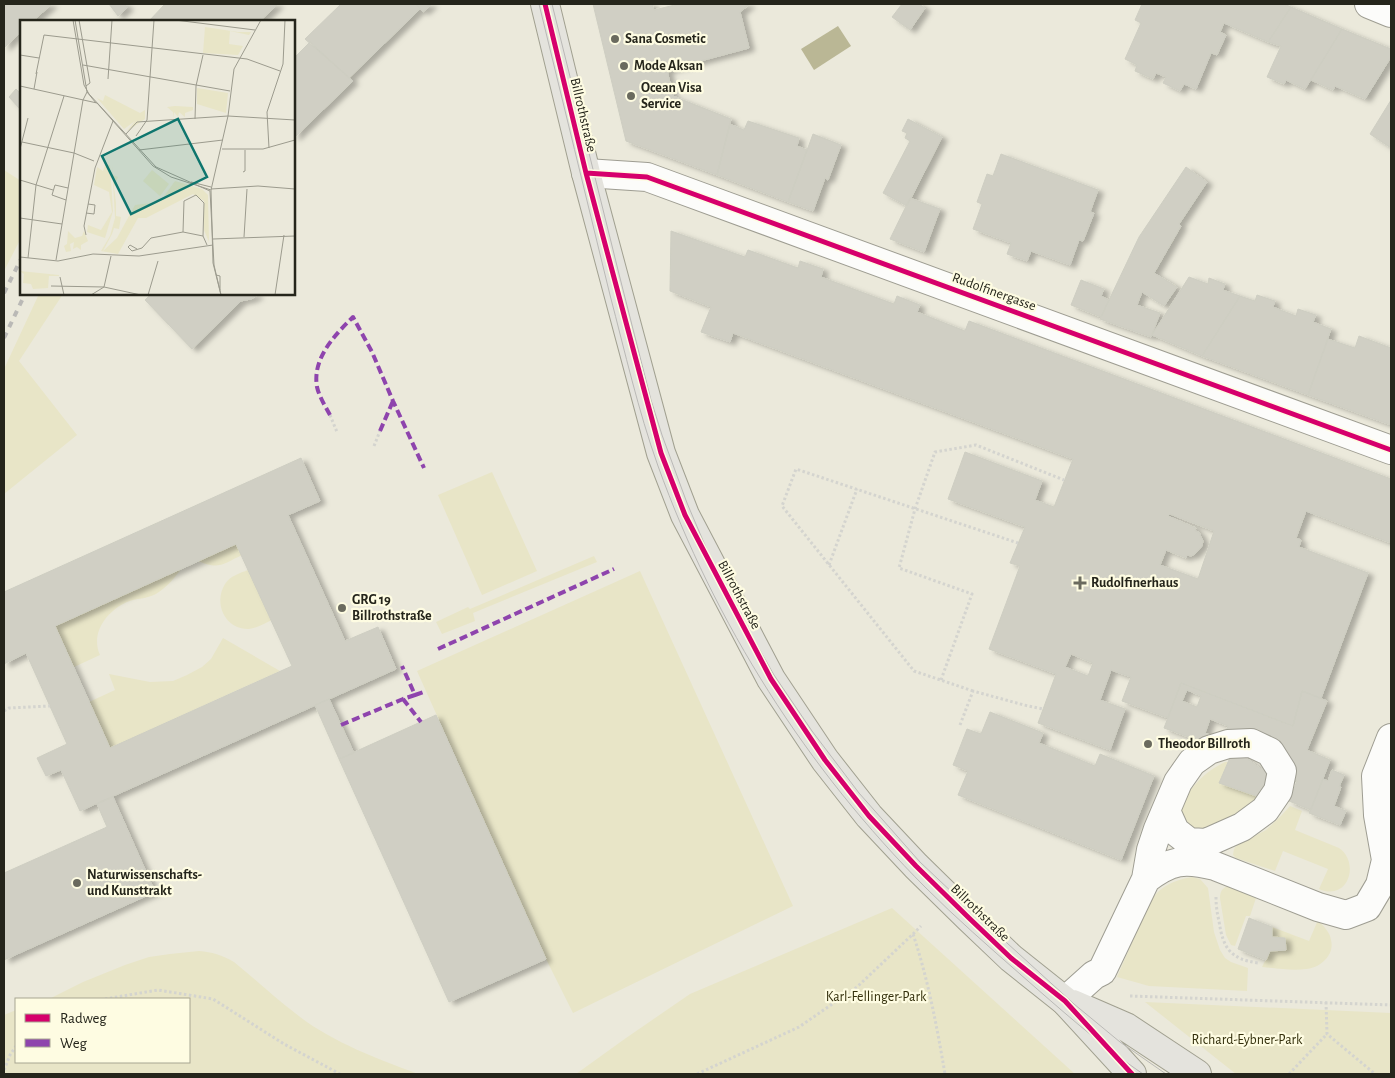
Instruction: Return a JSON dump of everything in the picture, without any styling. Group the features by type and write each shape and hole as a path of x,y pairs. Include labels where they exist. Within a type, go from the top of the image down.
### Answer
{"main road":[{"name":"Billrothstraße","path":"545,4 586,173 661,454 685,515 771,679 825,760 869,816 916,866 1011,958 1065,1001 1132,1074"},
{"name":"Billrothstraße","path":"1065,1001 1126,1028 1197,1074"}],"street":[{"path":"1369,4 1391,13"},
{"name":"Rudolfinergasse","path":"586,173 647,177 1391,450"},
{"path":"1166,811 1174,831 1207,857 1318,907 1346,915 1368,907 1380,885 1386,860 1378,815 1376,776 1391,738"},
{"path":"1065,1001 1094,975 1102,971 1146,879 1151,850 1178,782 1192,762 1209,750 1228,744 1251,743 1270,752 1282,770 1278,791 1265,810 1207,857 1160,868 1146,879"}],"path":[{"path":"330,415 337,432"},
{"path":"374,446 380,431"},
{"path":"941,680 972,594 899,568 915,509 935,452 976,445 1064,480"},
{"path":"1018,543 796,468 782,506 914,671 973,691 1043,709"},
{"path":"829,565 857,489"},
{"path":"960,725 973,691"},
{"path":"4,710 9,708 50,706"},
{"path":"1207,857 1221,936 1234,956 1258,963"},
{"path":"697,1074 799,1027 857,987 921,926"},
{"path":"913,934 921,957 945,1074"},
{"path":"111,998 158,990 213,999 284,1044 340,1074"},
{"path":"1122,995 1391,1005"},
{"path":"1289,1074 1327,1034 1326,1002"},
{"path":"1327,1034 1375,1074"},
{"path":"4,1070 10,1054 15,1047"}],"green space":[{"path":"4,170 20,180 20,240 4,271"},
{"path":"39,295 62,295 19,361 77,435 4,494 4,369"},
{"path":"492,472 537,571 482,595 438,495"},
{"path":"236,544 242,555 221,565 205,564 198,561"},
{"path":"594,556 597,562 473,613 475,621 442,634 436,622 468,607 470,609"},
{"path":"181,569 170,583 156,594 127,602 113,611 102,624 99,631 97,647 100,655 74,667 55,626"},
{"path":"248,570 272,620 249,629 233,625 228,620 221,607 220,599 227,581 235,575"},
{"path":"640,571 793,906 573,1013 546,959 417,671"},
{"path":"223,638 280,671 110,748 89,702 115,690 109,674 150,682 173,681 202,667 211,659"},
{"path":"1225,762 1237,762 1260,786 1256,798 1245,810 1237,815 1218,824 1192,832 1179,814 1182,806 1196,783 1210,771"},
{"path":"1290,806 1302,811 1295,830 1339,848 1345,854 1349,862 1350,871 1348,879 1338,890 1329,892 1319,889 1328,869 1283,851 1275,871 1236,858 1233,855 1237,845 1266,830"},
{"path":"1192,877 1200,879 1208,888 1214,932 1220,950 1225,958 1231,962 1248,968 1247,991 1149,986 1117,977 1150,901 1168,884"},
{"path":"1228,886 1256,898 1250,916 1246,916 1235,946 1231,945 1226,935 1220,898 1222,890"},
{"name":"Karl-Fellinger-Park","path":"892,908 1075,1074 576,1074 690,994"},
{"path":"1318,920 1326,929 1331,940 1331,951 1325,960 1316,966 1301,970 1262,967 1270,951 1286,950 1285,938 1272,937 1272,927 1309,941"},
{"path":"199,951 225,957 234,962 287,1007 324,1033 386,1062 418,1074 4,1074 4,1015 15,1010 15,1063 190,1063 190,998 51,998 83,982 125,965 149,957"},
{"name":"Richard-Eybner-Park","path":"1145,1002 1391,1013 1391,1074 1236,1074"}],"shaded area":[{"path":"838,26 851,46 814,70 801,49"}],"building":[{"path":"4,4 52,4 34,20 20,20 20,33 4,48"},
{"path":"109,4 124,4 128,7 118,16"},
{"path":"165,4 278,4 261,20 150,20"},
{"path":"341,4 416,4 420,9 349,78 305,39"},
{"path":"416,4 432,4 423,12"},
{"path":"593,4 652,4 654,10 679,4 750,4 740,12 749,48 667,70 673,96 731,119 717,175 626,141"},
{"path":"902,4 919,4 925,8 910,30 892,17"},
{"path":"1142,4 1284,4 1291,7 1268,42 1224,23 1220,32 1226,35 1217,55 1211,53 1196,89 1184,84 1180,91 1163,83 1166,77 1156,73 1153,79 1135,71 1137,65 1125,59 1141,23 1135,20"},
{"path":"1291,7 1342,29 1305,89 1286,80 1284,84 1267,77 1281,46 1268,42"},
{"path":"1342,29 1391,49 1391,57 1365,99 1335,86 1333,90 1311,80"},
{"path":"310,42 353,81 295,137 295,57"},
{"path":"16,89 20,93 19,108 9,97"},
{"path":"1391,100 1391,148 1370,134"},
{"path":"908,119 942,137 907,206 883,193 910,141 905,138 907,133 902,131"},
{"path":"748,121 799,138 797,146 807,150 788,202 717,175 730,124 744,130"},
{"path":"813,134 841,145 828,180 825,178 813,211 788,202"},
{"path":"1001,154 1098,190 1090,212 1094,213 1083,241 1079,240 1070,265 1031,251 1027,261 1007,254 1011,243 973,229 982,204 977,202 987,174 993,176"},
{"path":"1186,167 1207,182 1179,224 1181,226 1154,273 1177,287 1164,306 1142,292 1137,305 1160,313 1151,337 1100,319 1139,237"},
{"path":"910,198 940,209 924,252 890,239"},
{"path":"671,231 745,257 748,250 798,268 800,261 823,269 821,277 894,304 897,296 920,305 917,312 965,331 969,321 1391,479 1391,543 1306,511 1296,538 1301,540 1299,547 1368,573 1321,698 1302,691 1293,726 1181,683 1168,718 1122,701 1131,677 1111,670 1100,700 1125,709 1110,750 1038,723 1056,674 989,649 1020,566 1010,563 1025,527 948,499 965,452 1042,481 1035,500 1054,507 1073,459 733,333 730,342 701,332 711,307 670,291","holes":["1170,514 1214,531 1198,579 1160,565 1166,550 1186,558 1187,555 1195,554 1202,546 1203,541 1199,532 1195,531 1196,528 1168,516","1071,654 1093,663 1088,676 1065,667"]},
{"path":"1189,277 1208,284 1209,278 1225,284 1223,290 1240,296 1202,356 1152,335"},
{"path":"1081,280 1104,289 1101,296 1109,300 1101,317 1071,305"},
{"path":"150,295 258,295 241,301 192,349 145,300"},
{"path":"1257,295 1275,301 1273,307 1296,316 1298,309 1316,315 1313,322 1331,329 1308,395 1202,356 1240,296 1255,301"},
{"path":"1359,336 1391,348 1391,425 1308,395 1328,339 1355,348"},
{"path":"301,458 320,501 288,515 345,641 378,627 396,669 80,811 61,770 46,776 37,758 67,744 26,653 4,664 4,592","holes":["236,544 292,666 110,748 55,626"]},
{"path":"1181,683 1293,726 1302,691 1327,701 1307,750 1330,760 1311,810 1289,801 1297,781 1275,772 1265,799 1219,783 1232,753 1164,728","holes":["1187,690 1201,696 1197,707 1182,701","1210,719 1228,726 1222,740 1205,733","1271,746 1261,769 1241,754"]},
{"path":"329,699 354,753 339,759 315,705"},
{"path":"990,712 1043,733 1039,743 1095,766 1100,754 1154,776 1121,860 958,795 968,771 953,765 967,729 981,734"},
{"path":"436,715 546,959 449,1002 339,759"},
{"path":"1332,770 1344,775 1334,806 1346,811 1340,825 1309,813 1323,779 1328,781"},
{"name":"Naturwissenschafts- und Kunsttrakt","path":"113,797 155,892 4,960 4,873 107,827 97,804"},
{"path":"1249,918 1272,927 1272,937 1285,938 1286,950 1270,951 1266,960 1238,949"}],"tram line":[{"path":"539,4 610,295 644,424 681,525 707,582 736,638 804,744 842,794 883,842 926,888 984,942 1080,1026 1143,1074"},
{"path":"552,4 651,400 662,435 687,503 710,557 774,675 812,731 859,793 920,862 1074,1004 1120,1042 1166,1074"}],"railway":[{"path":"4,293 20,261"},
{"path":"4,338 25,295"}],"marked path":[{"path":"330,415 317,387 316,376 318,366 332,339 353,317 372,352 424,468"},
{"path":"380,431 393,401"},
{"path":"438,649 614,569"},
{"path":"341,725 415,695 402,666"},
{"path":"415,695 426,691"},
{"path":"403,699 421,722"}],"cycle path":[{"path":"545,4 586,173 661,453 685,515 771,679 825,760 869,816 916,866 1011,958 1065,1001 1132,1074"},
{"path":"586,173 647,177 1391,450"}],"place":[{"name":"Sana Cosmetic","path":"615,39"},
{"name":"Mode Aksan","path":"624,66"},
{"name":"Ocean Visa Service","path":"631,96"},
{"name":"Rudolfinerhaus","path":"1080,583"},
{"name":"GRG 19 Billrothstraße","path":"342,608"},
{"name":"Theodor Billroth","path":"1148,744"},
{"name":"Naturwissenschafts- und Kunsttrakt","path":"77,883"}]}
